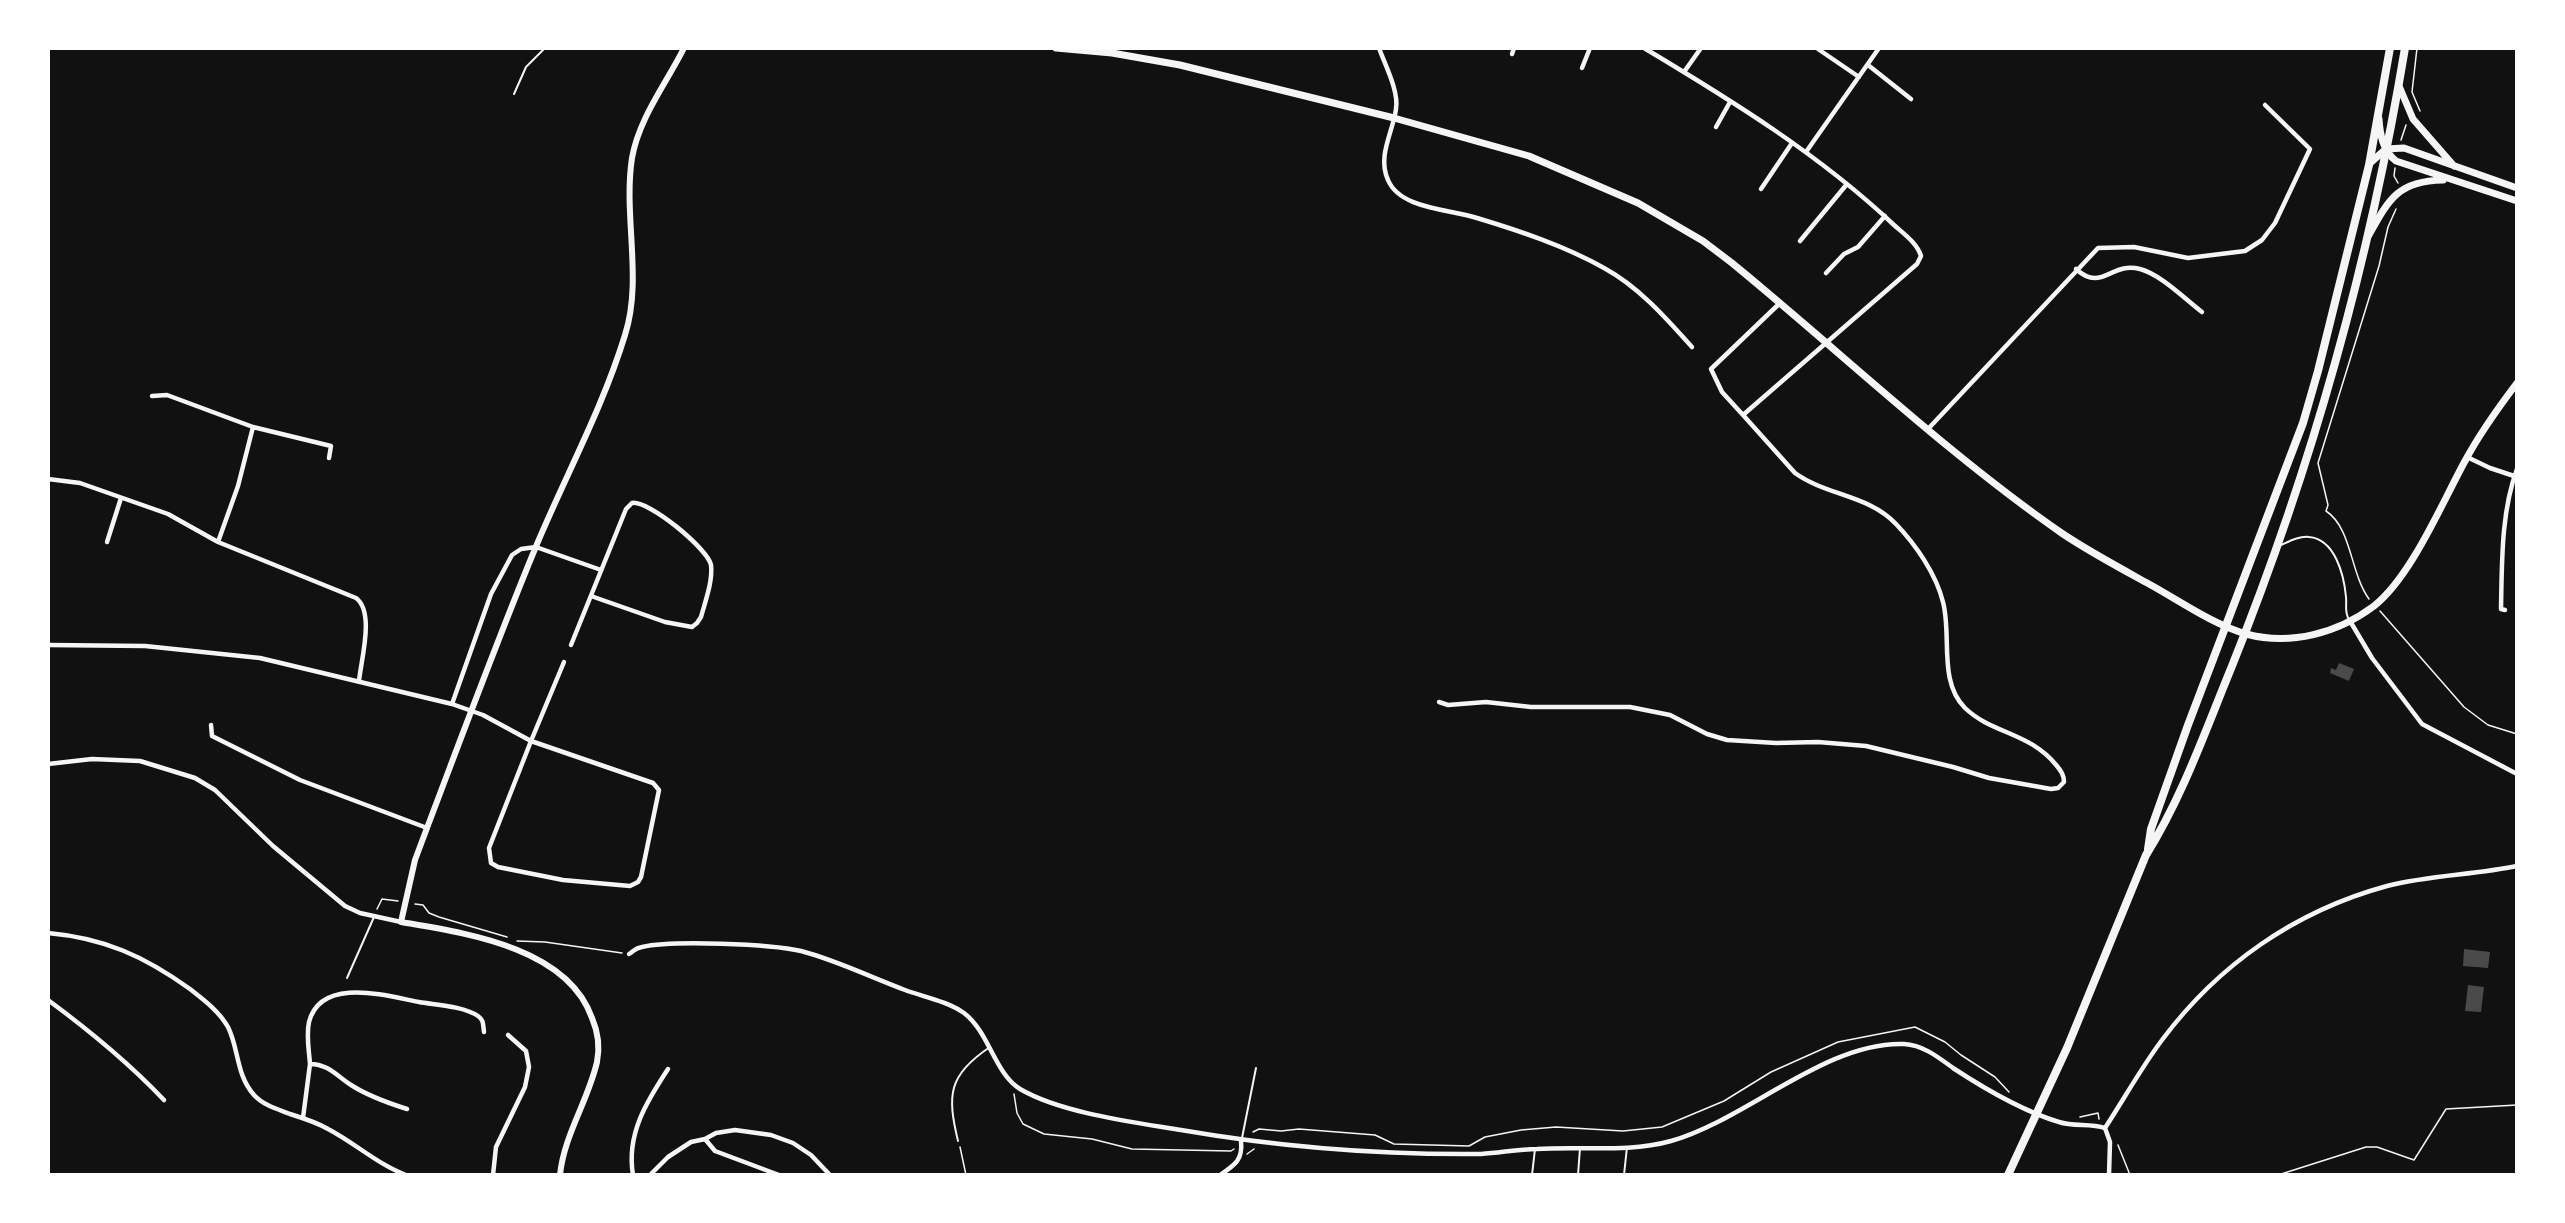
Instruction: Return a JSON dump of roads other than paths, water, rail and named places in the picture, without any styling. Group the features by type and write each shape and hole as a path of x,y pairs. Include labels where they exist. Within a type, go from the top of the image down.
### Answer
{"highway":[{"path":"2008,1175 2098,975 2146,855 2151,829 2303,423 2369,165 2390,48"},
{"path":"2146,855 2159,835 2187,773 2246,633 2317,424 2365,243 2405,48"}],"main road":[{"path":"1056,48 1112,53 1180,64 1394,118 1529,156 1638,203 1703,241 1928,429 2000,487 2065,535 2226,626 2246,633 2275,638 2301,637 2330,631 2374,606 2400,579 2467,458 2517,382"},
{"path":"2399,86 2413,119 2456,168"},
{"path":"2379,111 2381,135 2386,149 2397,161 2448,180 2517,201"},
{"path":"2369,165 2386,149 2409,149 2456,168 2517,188"},
{"path":"2365,243 2384,208 2401,189 2419,182 2448,180"}],"street":[{"path":"401,922 415,860 426,828 536,547 607,385 626,332 631,295 633,152 647,115 684,48"},
{"path":"1379,48 1396,97 1397,108 1384,163 1388,182 1402,198 1414,203 1452,210 1495,224 1546,242 1605,268 1643,297 1692,347"},
{"path":"1582,68 1590,48"},
{"path":"1644,48 1806,152 1885,216 1918,248 1920,261 1743,415"},
{"path":"1684,72 1701,48"},
{"path":"1806,152 1879,48"},
{"path":"1818,49 1859,77"},
{"path":"1868,65 1911,99"},
{"path":"1716,127 1730,102"},
{"path":"1928,429 2095,250 2105,246 2141,248 2188,258 2238,254 2254,247 2275,223 2310,149 2265,105"},
{"path":"1761,189 1792,143"},
{"path":"1800,241 1847,184"},
{"path":"1826,273 1844,254 1858,247 1885,216"},
{"path":"2076,269 2085,278 2095,279 2126,268 2144,270 2202,312"},
{"path":"1439,702 1448,705 1486,702 1531,707 1630,707 1670,715 1707,734 1727,740 1776,743 1818,742 1866,746 1989,778 2051,789 2058,788 2064,782 2063,774 2039,747 1976,716 1959,701 1949,674 1943,602 1927,567 1897,525 1874,507 1803,479 1722,392 1711,369 1780,303"},
{"path":"152,396 167,395 253,427 331,446 329,458"},
{"path":"218,542 238,486 253,427"},
{"path":"2467,458 2514,476"},
{"path":"2505,610 2501,609 2502,561 2515,483 2514,476 2517,469"},
{"path":"48,479 80,483 168,514 218,542 359,600 364,606 367,620 358,681"},
{"path":"107,542 121,498"},
{"path":"571,645 626,509 634,502 645,505 665,517 705,553 711,566 701,616 692,627 665,622 591,596"},
{"path":"452,704 487,604 504,567 516,552 536,547 601,570"},
{"path":"2350,621 2372,658 2422,724 2453,742 2510,768 2517,774"},
{"path":"48,645 145,646 244,656 358,681 472,711 531,741 657,786 659,793 641,877 636,884 626,886 563,880 498,867 489,861 489,848 531,741 564,662"},
{"path":"212,725 212,736 300,780 426,828"},
{"path":"48,764 92,759 140,761 195,778 215,790 273,846 332,896 360,913 469,934 509,947 556,970 585,1002 597,1032 597,1062 564,1154 560,1175"},
{"path":"2510,768 2517,766"},
{"path":"2105,1128 2162,1040 2223,972 2260,944 2312,914 2380,888 2517,866"},
{"path":"48,933 98,940 148,961 214,1009 228,1026 239,1069 254,1094 266,1104 327,1128 398,1173 406,1175"},
{"path":"629,954 638,947 693,944 788,949 803,952 955,1008 971,1020 1014,1085 1042,1099 1073,1109 1139,1123 1241,1141 1392,1152 1484,1154 1535,1149 1627,1147 1665,1143 1704,1130 1820,1066 1886,1045 1902,1044 1920,1047 1980,1086 2050,1119 2066,1124 2105,1128"},
{"path":"303,1118 310,1064 308,1030 314,1012 329,998 344,992 400,998 461,1010 477,1015 483,1022 484,1032"},
{"path":"48,1000 98,1037 137,1071 164,1100"},
{"path":"493,1175 496,1147 525,1087 529,1067 526,1051 508,1035"},
{"path":"310,1064 326,1066 369,1095 407,1109"},
{"path":"633,1175 636,1127 643,1107 668,1069"},
{"path":"2105,1128 2110,1142 2109,1175"},
{"path":"650,1175 668,1157 691,1142 705,1139 716,1133 735,1130 771,1135 793,1143 812,1155 830,1175"},
{"path":"705,1139 715,1151 779,1175"},
{"path":"1220,1175 1238,1162 1242,1153 1241,1141"}],"lane":[{"path":"514,94 526,67 545,48"},
{"path":"2276,547 2301,537 2310,537 2321,540 2331,549 2341,575 2346,598 2345,613 2350,621"},
{"path":"347,978 374,917"},
{"path":"958,1141 953,1119 952,1090 962,1071 990,1047"},
{"path":"1241,1141 1256,1068"},
{"path":"1624,1175 1627,1147"},
{"path":"1578,1175 1580,1148"},
{"path":"1532,1175 1535,1149"}]}
